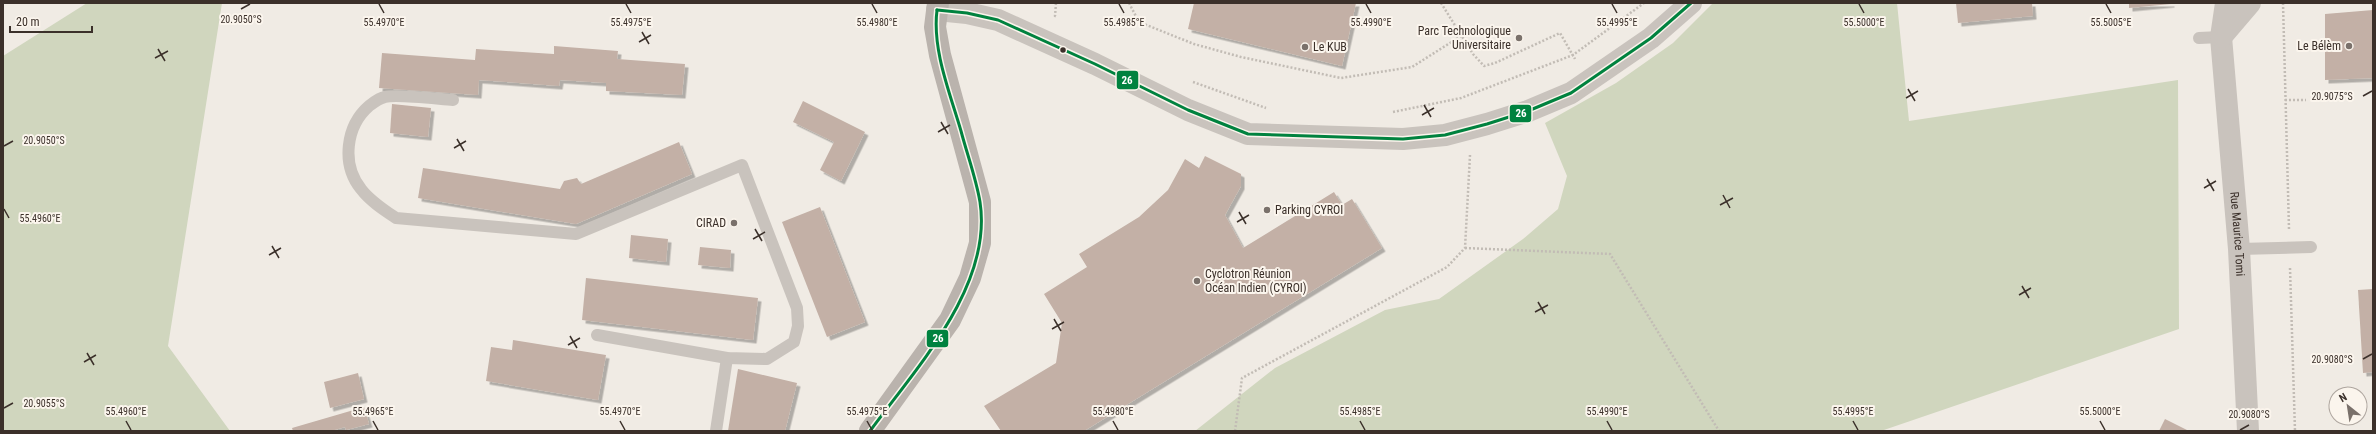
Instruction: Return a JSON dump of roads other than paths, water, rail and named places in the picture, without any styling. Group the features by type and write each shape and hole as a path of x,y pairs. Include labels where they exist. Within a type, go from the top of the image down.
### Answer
{"street":[{"path":"870,431 950,320 970,278 980,243 980,202 940,55 935,27 937,7 998,20 1095,64 1188,110 1248,134 1403,139 1445,135 1472,128 1528,111 1571,93 1651,38 1691,3"},
{"name":"Rue Maurice Tomi","path":"2226,3 2222,37 2239,250 2248,431"},
{"path":"2222,37 2250,3"}],"lane":[{"path":"2199,38 2222,37"},
{"path":"452,100 385,96 374,102 359,115 350,137 348,162 360,189 379,207 396,218 576,234 742,164 797,308 798,326 794,342 767,359 727,358 597,335"},
{"path":"2239,250 2311,247"},
{"path":"716,431 727,358"}],"place":[{"name":"Parc Technologique Universitaire","path":"1519,38"},
{"name":"Le Bélèm","path":"2349,46"},
{"name":"Le KUB","path":"1305,47"},
{"name":"Parking CYROI","path":"1267,210"},
{"name":"CIRAD","path":"734,223"},
{"name":"Cyclotron Réunion Océan Indien (CYROI)","path":"1197,281"}]}
